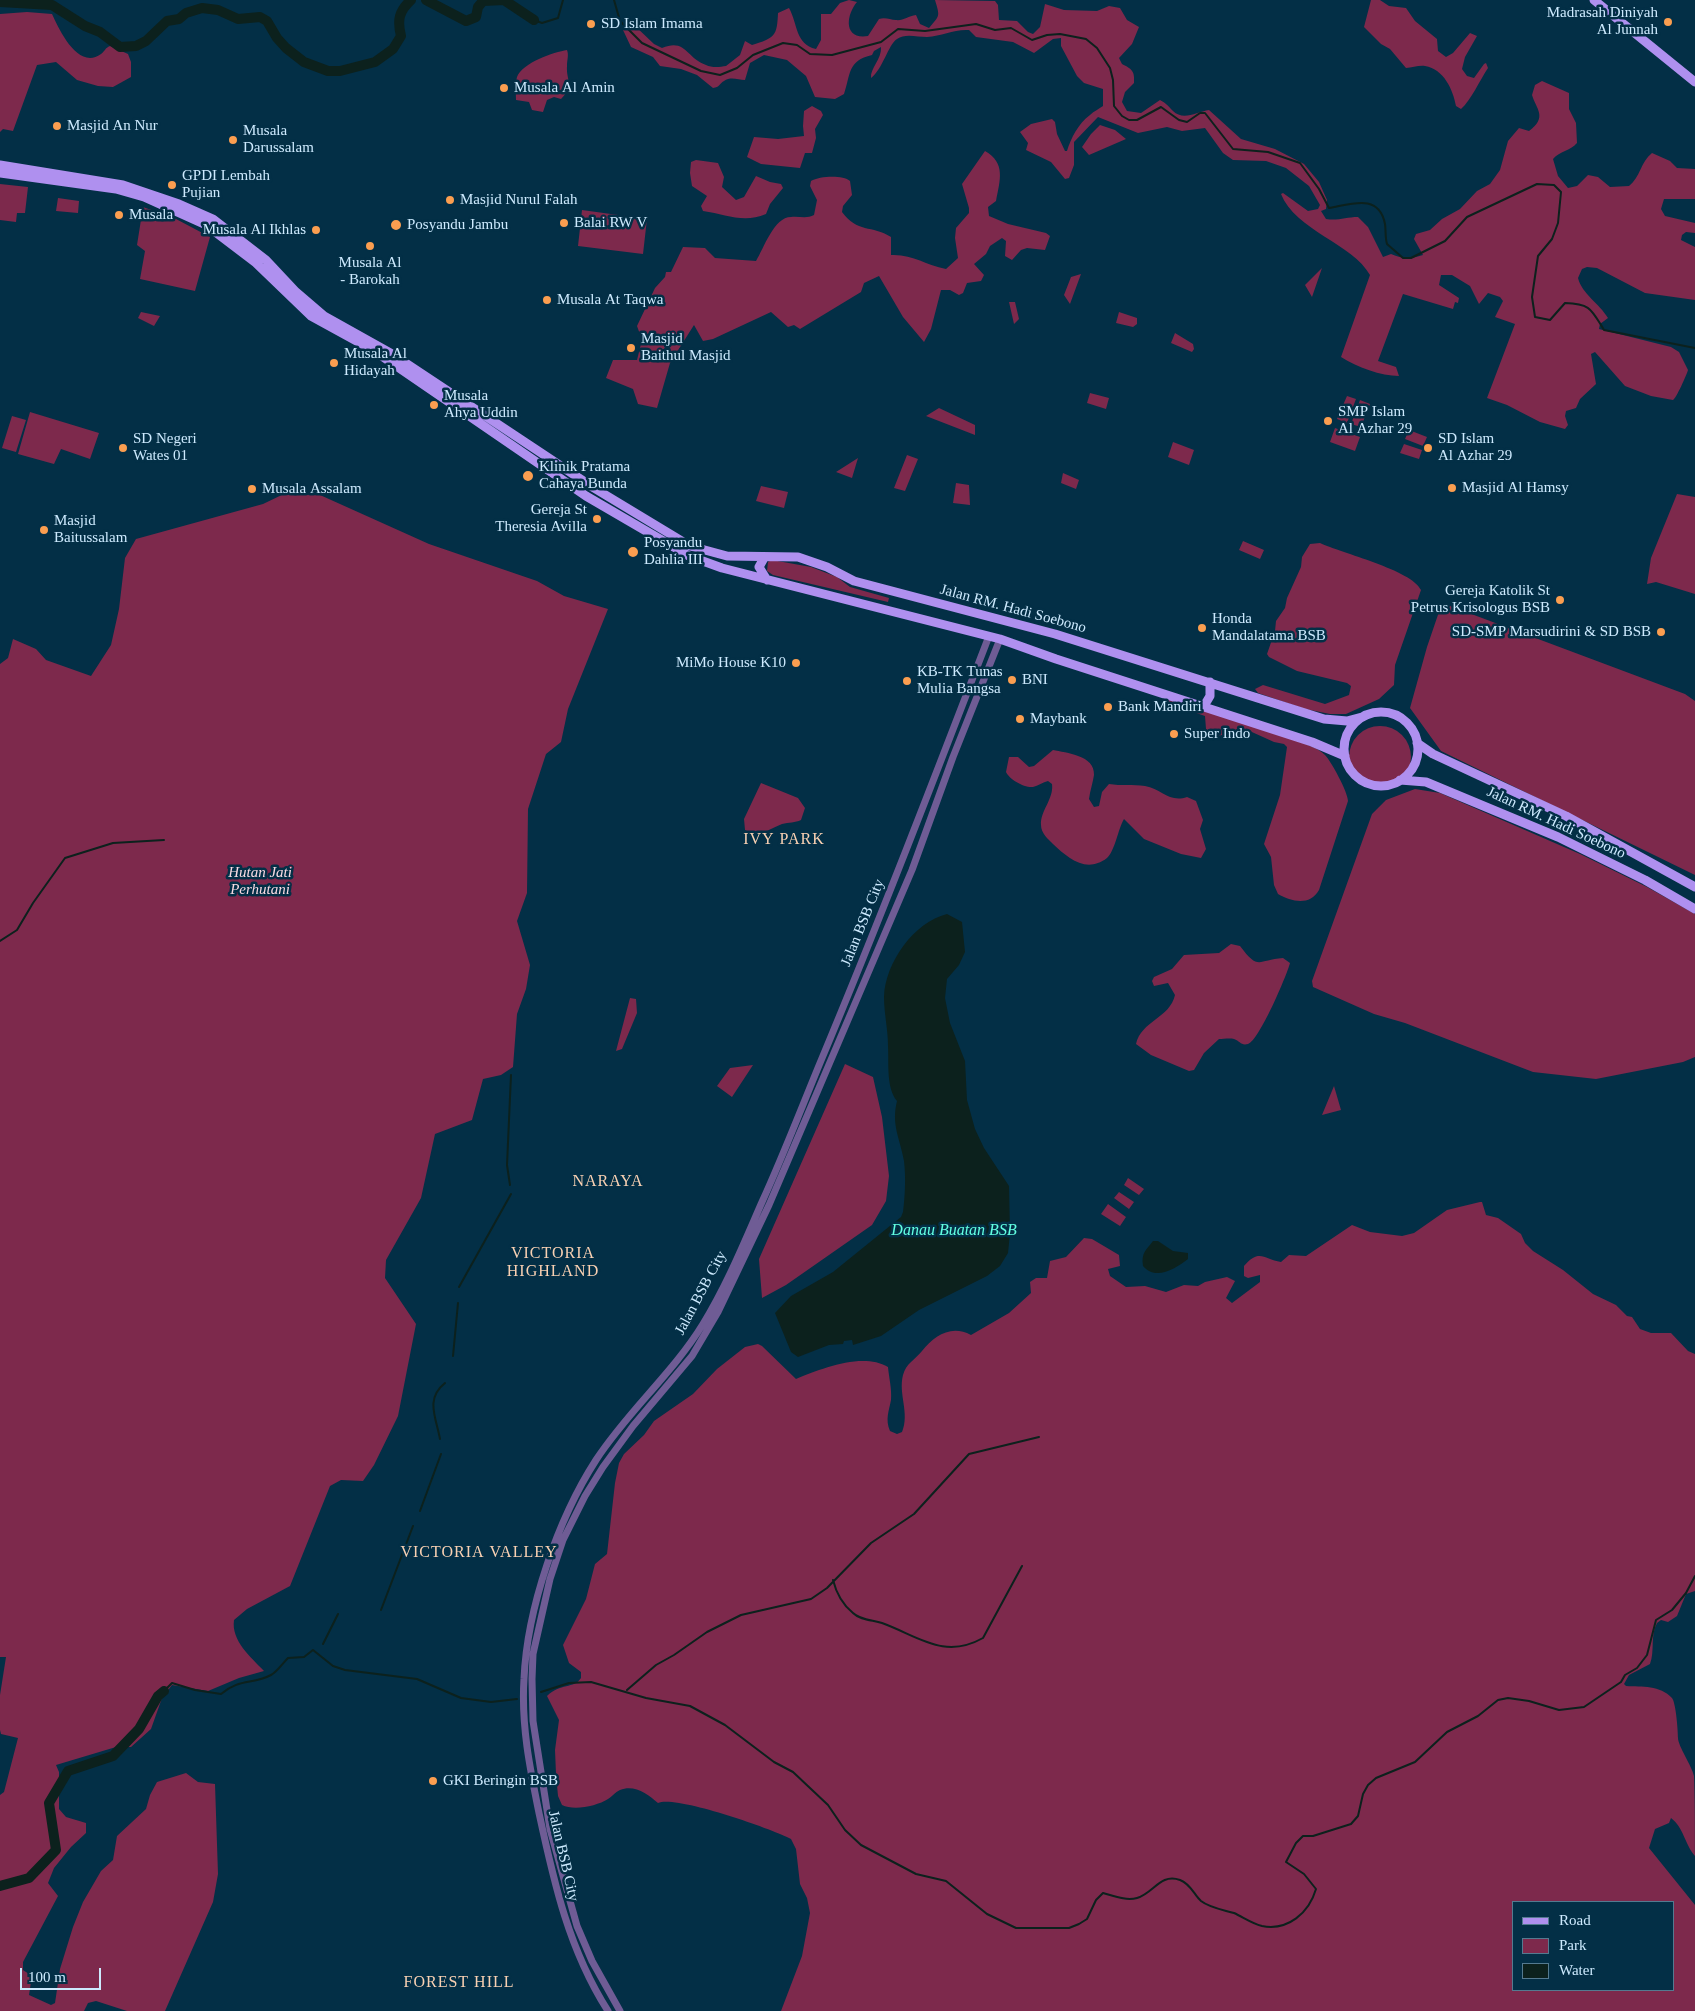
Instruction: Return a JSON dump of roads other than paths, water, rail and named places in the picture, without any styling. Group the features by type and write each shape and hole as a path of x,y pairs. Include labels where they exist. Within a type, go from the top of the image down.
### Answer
{"main road":[{"path":"1594,0 1695,82"},
{"path":"0,165 123,184 178,208"},
{"path":"0,173 116,189 213,219 324,316 392,354 594,488 689,556 768,580 1000,639 1329,748 1345,756"},
{"path":"263,264 304,311 372,350 590,498 656,532"},
{"path":"590,498 594,488"},
{"name":"Jalan RM. Hadi Soebono","path":"656,532 706,552 727,556 798,557 827,567 854,581 1055,634 1324,719 1347,721 1382,712 1392,713 1406,721 1414,732 1417,743 1433,754 1566,816 1695,887"},
{"path":"764,558 759,567 768,580"},
{"path":"1204,706 1210,696 1210,682"},
{"path":"1345,756 1344,745 1348,734 1362,717"},
{"path":"1400,780 1409,774 1414,764 1417,743"},
{"name":"Jalan RM. Hadi Soebono","path":"1345,756 1356,776 1365,782 1385,786 1400,780 1426,782 1558,837 1637,876 1695,909"}],"street":[{"name":"Jalan BSB City","path":"608,2011 568,1931 544,1839 529,1761 524,1726 524,1675 532,1626 544,1577 560,1529 597,1459 704,1324 726,1281 763,1201 891,891 989,636"},
{"name":"Jalan BSB City","path":"620,2011 592,1961 577,1926 568,1900 547,1811 534,1721 532,1666 550,1579 563,1540 585,1496 603,1466 633,1426 692,1356 718,1312 769,1205 912,870 953,757 1000,639"}],"water":[{"name":"Danau Buatan BSB","path":"947,914 962,922 965,952 959,965 947,979 945,998 950,1023 965,1061 967,1100 975,1129 984,1148 1009,1186 1010,1233 1008,1253 1000,1266 987,1276 919,1310 881,1336 853,1345 852,1340 844,1341 843,1344 829,1345 798,1357 791,1352 775,1313 791,1296 833,1272 901,1217 903,1212 905,1167 895,1117 897,1101 893,1096 889,1075 884,997 890,971 904,946 923,926 935,918"},
{"path":"1153,1241 1158,1241 1173,1251 1188,1253 1188,1259 1165,1272 1154,1273 1148,1270 1143,1266 1143,1258"}],"waterway":[{"path":"0,2 52,5 85,26 100,32 120,47 136,46 146,41 167,21 179,19 186,13 202,8 218,10 238,19 260,17 267,21 277,38 286,48 304,62 328,71 340,71 375,62 393,49 401,36 400,16 411,0"},
{"path":"426,0 466,21 476,17 478,7 483,1 504,0"},
{"path":"504,0 534,20"},
{"path":"534,20 542,23 558,18 563,0"},
{"path":"614,0 620,21 642,43 701,71 720,75 737,68 753,55 783,43 797,45 810,54 832,55 881,42 898,29 925,31 976,24 995,30 1011,28 1032,40 1047,35 1060,34 1086,39 1097,48 1110,68 1113,80 1114,106 1122,116 1129,120 1137,120 1161,107 1179,120 1187,122 1200,113 1205,113 1233,149 1268,152 1300,163 1319,189 1329,208 1355,203 1371,204 1377,208 1382,214 1385,224 1387,244 1403,258 1411,258 1445,241 1467,217 1537,184 1554,185 1561,192 1558,223 1552,239 1538,256 1532,297 1535,317 1550,320 1565,303 1580,305 1593,312 1604,330 1695,348"},
{"path":"0,941 17,930 33,903 65,858 113,843 164,840"},
{"path":"510,1185 507,1165 511,1075"},
{"path":"459,1287 511,1194"},
{"path":"453,1356 458,1303"},
{"path":"440,1439 434,1402 435,1395 445,1383"},
{"path":"627,1690 656,1665 707,1632 741,1615 811,1599 827,1588 871,1543 914,1514 969,1454 1039,1437"},
{"path":"420,1511 441,1454"},
{"path":"381,1610 413,1526"},
{"path":"833,1580 843,1602 849,1610 859,1617 882,1623 931,1644 956,1647 983,1638 1022,1566"},
{"path":"541,1692 569,1683 591,1682 646,1698 690,1706 725,1725 774,1762 793,1772 828,1805 845,1830 861,1845 916,1874 946,1881 987,1914 1016,1928 1069,1928 1087,1919 1096,1900 1103,1893 1124,1899 1133,1899 1143,1896 1167,1879 1184,1882 1201,1901 1209,1905 1234,1913 1258,1925 1271,1927 1289,1923 1303,1913 1313,1898 1316,1889 1304,1874 1286,1862 1296,1843 1303,1836 1313,1836 1351,1824 1358,1816 1363,1794 1368,1785 1376,1778 1415,1762 1447,1732 1478,1716 1498,1700 1508,1698 1529,1701 1559,1710 1584,1707 1621,1682 1625,1675 1637,1668 1647,1655 1656,1620 1672,1610 1686,1593 1695,1576"},
{"path":"323,1644 338,1614"},
{"path":"164,1691 172,1683 195,1690 221,1694 234,1686 271,1675 288,1658 304,1657 313,1650 333,1666 345,1670 417,1679 461,1698 491,1702 517,1699"},
{"path":"0,1886 29,1878 56,1850 49,1803 68,1771 113,1756 139,1729 158,1696 164,1691"}],"place":[{"name":"Madrasah Diniyah Al Junnah","path":"1668,22"},
{"name":"SD Islam Imama","path":"591,24"},
{"name":"Musala Al Amin","path":"504,88"},
{"name":"Masjid An Nur","path":"57,126"},
{"name":"Musala Darussalam","path":"233,140"},
{"name":"GPDI Lembah Pujian","path":"172,185"},
{"name":"Masjid Nurul Falah","path":"450,200"},
{"name":"Musala","path":"119,215"},
{"name":"Balai RW V","path":"564,223"},
{"name":"Posyandu Jambu","path":"396,225"},
{"name":"Musala Al Ikhlas","path":"316,230"},
{"name":"Musala Al - Barokah","path":"370,246"},
{"name":"Musala At Taqwa","path":"547,300"},
{"name":"Masjid Baithul Masjid","path":"631,348"},
{"name":"Musala Al Hidayah","path":"334,363"},
{"name":"Musala Ahya Uddin","path":"434,405"},
{"name":"SMP Islam Al Azhar 29","path":"1328,421"},
{"name":"SD Negeri Wates 01","path":"123,448"},
{"name":"SD Islam Al Azhar 29","path":"1428,448"},
{"name":"Klinik Pratama Cahaya Bunda","path":"528,476"},
{"name":"Masjid Al Hamsy","path":"1452,488"},
{"name":"Musala Assalam","path":"252,489"},
{"name":"Gereja St Theresia Avilla","path":"597,519"},
{"name":"Masjid Baitussalam","path":"44,530"},
{"name":"Posyandu Dahlia III","path":"633,552"},
{"name":"Gereja Katolik St Petrus Krisologus BSB","path":"1560,600"},
{"name":"Honda Mandalatama BSB","path":"1202,628"},
{"name":"SD-SMP Marsudirini & SD BSB","path":"1661,632"},
{"name":"MiMo House K10","path":"796,663"},
{"name":"BNI","path":"1012,680"},
{"name":"KB-TK Tunas Mulia Bangsa","path":"907,681"},
{"name":"Bank Mandiri","path":"1108,707"},
{"name":"Maybank","path":"1020,719"},
{"name":"Super Indo","path":"1174,734"},
{"name":"GKI Beringin BSB","path":"433,1781"}],"district":[{"name":"IVY PARK","path":"784,840"},
{"name":"NARAYA","path":"608,1182"},
{"name":"VICTORIA HIGHLAND","path":"553,1263"},
{"name":"VICTORIA VALLEY","path":"479,1553"},
{"name":"FOREST HILL","path":"459,1983"}],"park label":[{"name":"Hutan Jati Perhutani","path":"260,882"}]}
